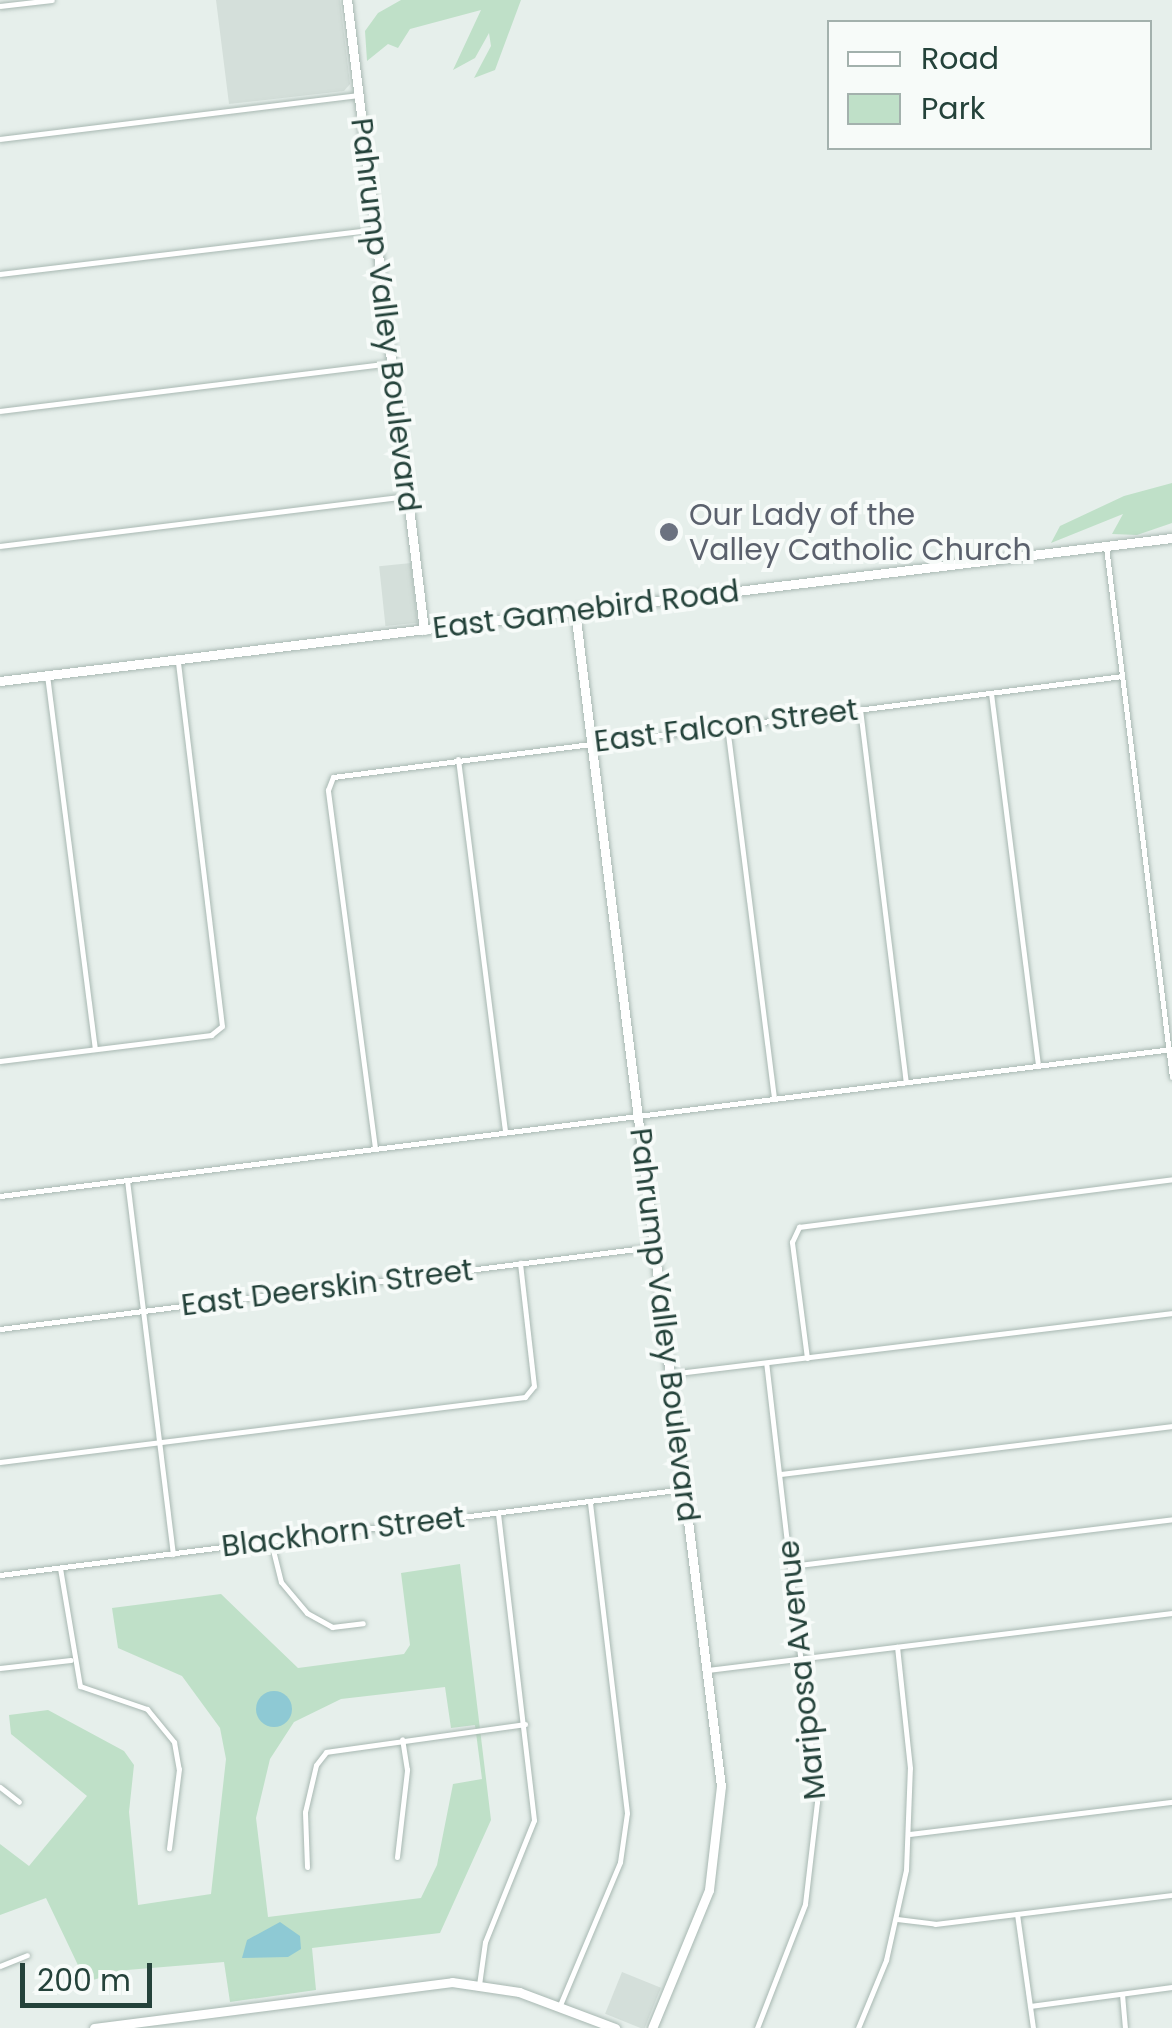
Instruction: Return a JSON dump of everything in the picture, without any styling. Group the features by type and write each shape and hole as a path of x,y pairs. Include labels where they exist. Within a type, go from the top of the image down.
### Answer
{"main road":[{"name":"Pahrump Valley Boulevard","path":"347,0 424,630"},
{"name":"East Gamebird Road","path":"0,681 1172,538"},
{"name":"Pahrump Valley Boulevard","path":"576,612 721,1786 718,1844 699,1921 652,2028"},
{"path":"101,2027 416,1984 479,1985 560,2004 616,2028"}],"street":[{"path":"0,6 52,0"},
{"path":"0,139 358,94"},
{"path":"0,274 374,229"},
{"path":"0,411 391,363"},
{"path":"0,546 408,496"},
{"path":"1106,546 1172,1077"},
{"path":"0,1061 219,1030 178,660"},
{"path":"47,675 95,1050"},
{"name":"East Falcon Street","path":"375,1149 330,779 458,759 1122,676"},
{"path":"991,693 1038,1066"},
{"path":"860,710 906,1082"},
{"path":"727,726 774,1099"},
{"path":"458,759 505,1132"},
{"path":"0,1196 1170,1049"},
{"path":"127,1180 174,1554"},
{"path":"807,1358 792,1242 796,1231 1172,1180"},
{"name":"East Deerskin Street","path":"0,1329 655,1247"},
{"path":"0,1462 531,1392 520,1263"},
{"path":"670,1374 1172,1313"},
{"name":"Mariposa Avenue","path":"757,2028 796,1935 817,1827 803,1658 766,1363"},
{"path":"780,1474 1172,1426"},
{"name":"Blackhorn Street","path":"0,1575 685,1490"},
{"path":"560,2004 620,1862 628,1813 590,1501"},
{"path":"479,1985 485,1942 534,1820 498,1512"},
{"path":"792,1566 1172,1519"},
{"path":"271,1542 281,1582 314,1619 340,1628 363,1624"},
{"path":"60,1568 71,1660 84,1691 147,1709 170,1734 178,1769 170,1848"},
{"path":"708,1670 1172,1614"},
{"path":"858,2028 897,1919 910,1834 910,1768 897,1647"},
{"path":"0,1668 71,1660"},
{"path":"307,1867 305,1812 318,1760 332,1748 525,1724"},
{"path":"397,1857 407,1770 402,1740"},
{"path":"0,1787 19,1802"},
{"path":"910,1834 1172,1802"},
{"path":"897,1919 936,1924 1172,1895"},
{"path":"1018,1914 1032,2028"},
{"path":"0,1966 28,1955"},
{"path":"1030,2006 1172,1987"},
{"path":"1122,1994 1125,2028"}],"shaded area":[{"path":"216,0 340,0 350,84 344,91 229,104"},
{"path":"411,563 417,623 385,626 379,566"},
{"path":"622,1972 661,1988 645,2028 605,2014"}],"green space":[{"path":"401,0 521,0 495,70 474,78 491,46 489,33 475,58 453,70 481,10 410,29 398,48 388,44 367,61 365,31 378,13"},
{"path":"1172,483 1172,523 1137,535 1112,534 1123,514 1051,543 1060,526 1124,496"},
{"path":"460,1564 491,1820 440,1933 312,1948 316,1990 230,2002 224,1962 127,1970 86,1982 46,1898 0,1915 0,1844 29,1866 87,1796 11,1734 9,1715 48,1710 124,1751 134,1765 129,1812 138,1905 211,1894 226,1759 220,1728 182,1676 118,1648 112,1608 221,1594 298,1668 404,1654 410,1645 401,1573","holes":["445,1687 451,1728 475,1725 482,1779 453,1784 437,1865 421,1898 268,1917 256,1818 270,1759 294,1722 341,1699"]}],"water":[{"path":"274,1691 287,1696 292,1709 287,1722 274,1727 261,1722 256,1709 261,1696"},
{"path":"280,1922 300,1936 301,1949 288,1957 242,1958 247,1940"}],"place":[{"name":"Our Lady of the Valley Catholic Church","path":"669,532"}]}
